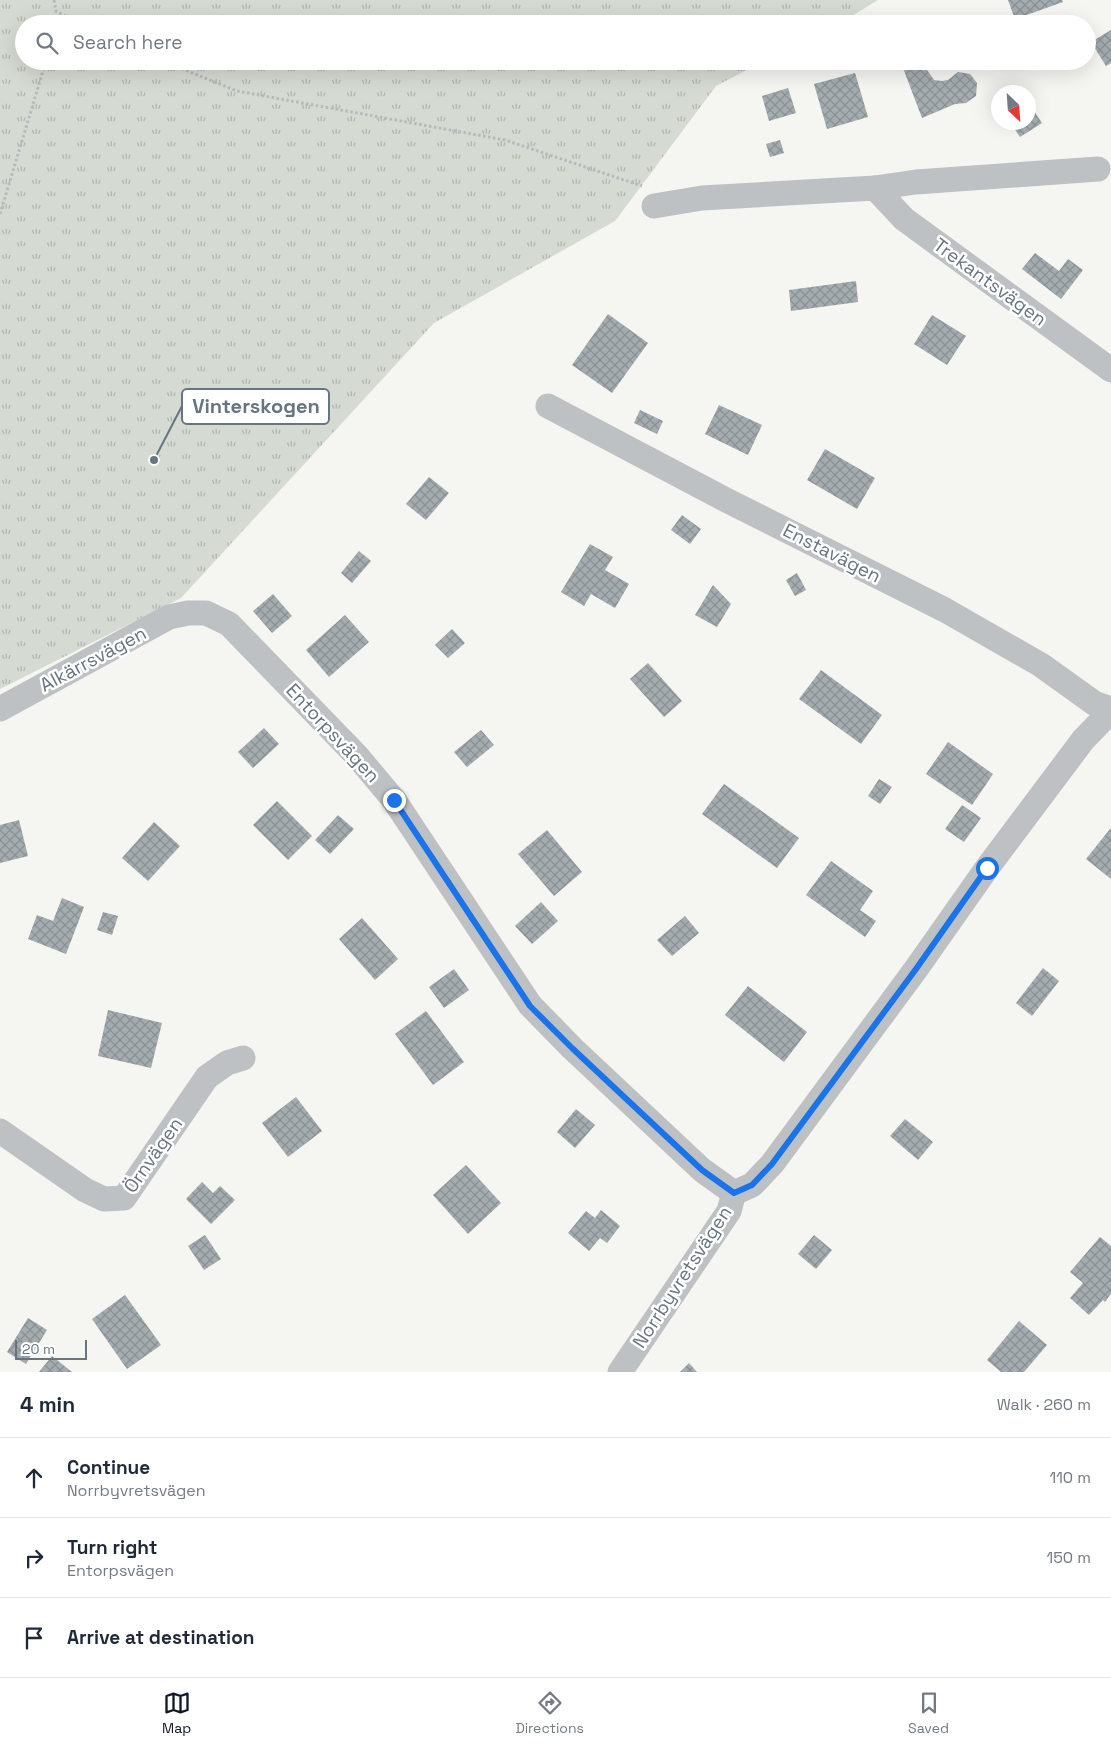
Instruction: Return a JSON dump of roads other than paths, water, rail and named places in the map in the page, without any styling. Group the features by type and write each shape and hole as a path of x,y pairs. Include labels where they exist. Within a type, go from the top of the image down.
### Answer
{"street":[{"path":"652,198 702,198 875,188 916,182 1098,169"},
{"name":"Trekantsvägen","path":"875,188 904,219 1111,370"},
{"name":"Enstavägen","path":"548,406 728,501 945,610 1041,665 1094,703 1111,710"},
{"name":"Alkärrsvägen","path":"0,709 169,617 188,613"},
{"name":"Entorpsvägen","path":"188,613 206,613 229,624 357,756 394,800 530,1006 702,1170 734,1193"},
{"name":"Norrbyvretsvägen","path":"620,1372 729,1211 734,1193 752,1185 772,1164 916,969 987,868 1077,748 1111,710"},
{"name":"Örnvägen","path":"0,1131 85,1190 104,1199 124,1198 207,1077 227,1064 242,1058"}],"place":[{"name":"Vinterskogen","path":"154,460"}]}
